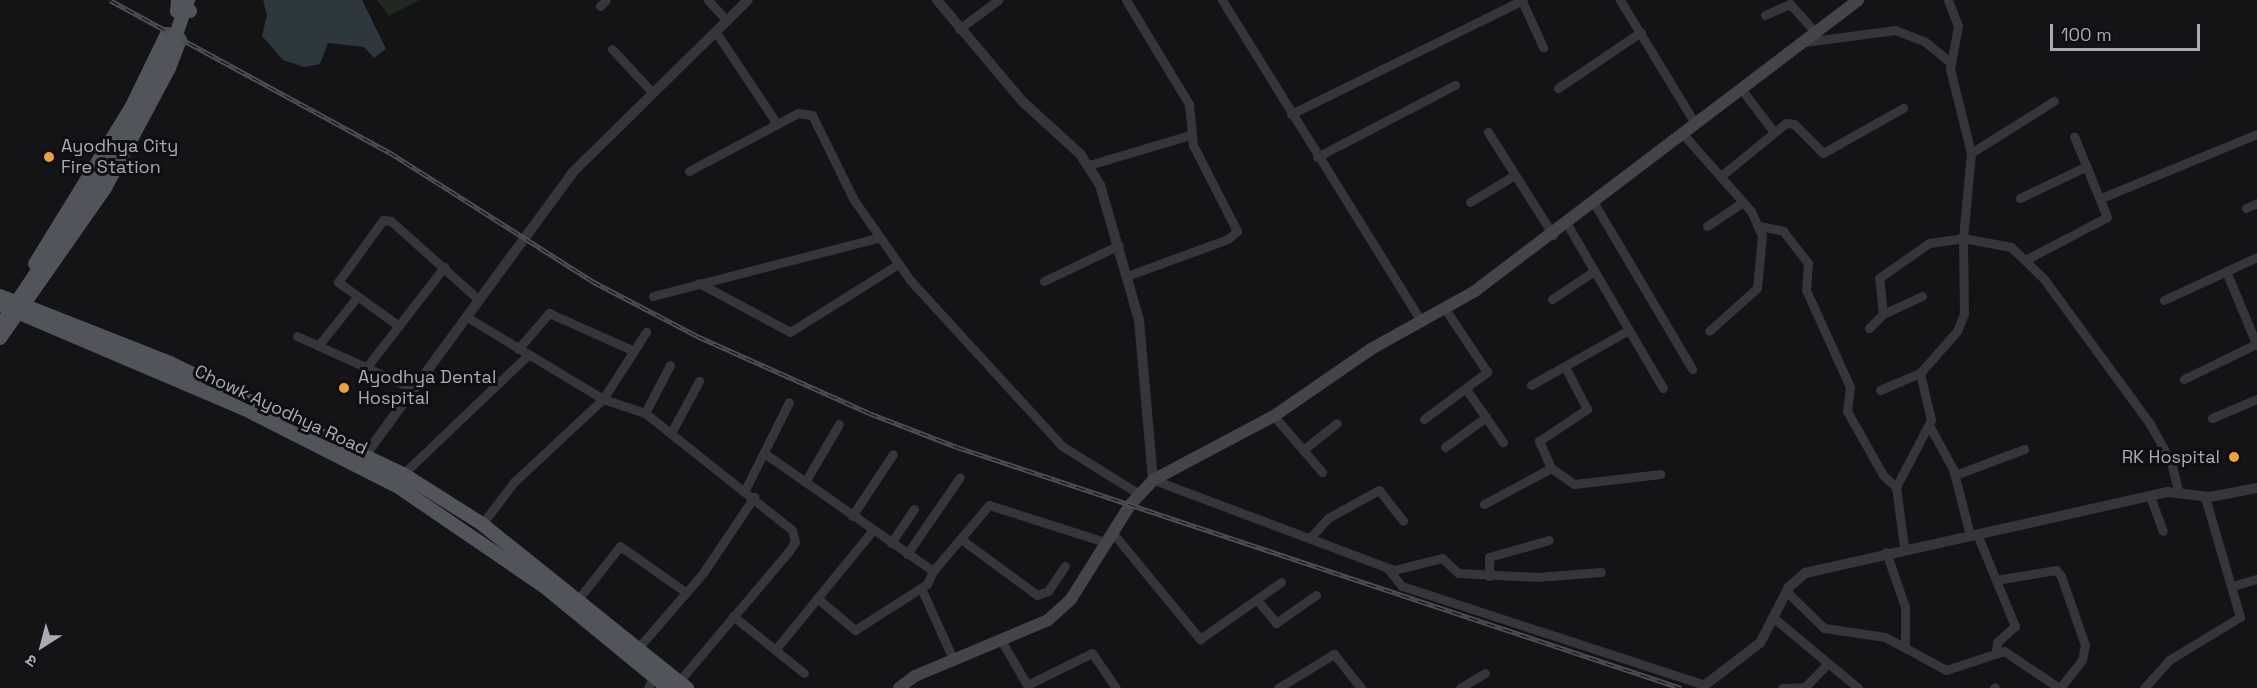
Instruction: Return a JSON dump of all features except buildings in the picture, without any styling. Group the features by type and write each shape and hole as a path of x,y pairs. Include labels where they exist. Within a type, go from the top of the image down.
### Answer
{"main road":[{"path":"178,0 177,11 189,14 194,0"},
{"path":"0,327 105,171 172,46 188,0"},
{"path":"899,688 953,659 1002,642 1059,612 1108,537 1139,494 1153,480 1274,416 1371,349 1445,309 1553,235 1858,0"},
{"path":"0,338 9,306 131,108 167,34 177,36 180,40 169,68 139,129 9,306"},
{"path":"9,306 84,335"},
{"name":"Chowk Ayodhya Road","path":"84,335 366,454 403,474 482,524 574,595"},
{"name":"Chowk Ayodhya Road","path":"84,335 321,445 459,525 654,676"},
{"path":"574,595 639,647 654,676 678,686"}],"street":[{"path":"708,0 727,21"},
{"path":"366,454 573,172 748,0"},
{"path":"937,0 959,29 1089,165 1119,246 1144,356 1153,480 1388,569 1402,586 1705,685 1760,643 1787,592 1804,573 1886,552 2150,496 2178,491 2205,497 2257,488"},
{"path":"959,29 998,0"},
{"path":"1126,0 1185,96 1192,117 1190,135 1237,231 1228,239 1127,276"},
{"path":"1222,0 1317,157 1422,322"},
{"path":"1291,114 1522,0 1543,47"},
{"path":"1620,0 1696,125"},
{"path":"1880,390 1920,373 1962,323 1963,238 1971,153 1951,63 1958,26 1948,0"},
{"path":"1765,15 1791,4 1816,33"},
{"path":"1806,42 1884,28 1911,34 1951,63"},
{"path":"716,31 777,124"},
{"path":"1558,88 1641,32"},
{"path":"612,49 652,92"},
{"path":"1317,157 1455,85"},
{"path":"1742,90 1774,132"},
{"path":"1971,153 2054,101"},
{"path":"1721,176 1774,132 1791,122 1822,153 1903,108"},
{"path":"689,171 777,124 807,112 817,120 878,238 897,265 1062,446 1139,494"},
{"path":"1488,132 1553,235"},
{"path":"1683,134 1743,202 1760,226 1763,252 1757,288 1709,331"},
{"path":"2101,198 2257,134"},
{"path":"1089,165 1190,135"},
{"path":"2027,260 2103,222 2107,217 2074,136"},
{"path":"2020,198 2087,166"},
{"path":"1470,202 1515,175"},
{"path":"1707,226 1743,202"},
{"path":"1594,203 1692,369"},
{"path":"2246,208 2257,203"},
{"path":"399,326 357,297 338,278 383,220 391,221 479,300"},
{"path":"1567,224 1663,388"},
{"path":"1760,226 1783,231 1808,263 1806,290 1850,387 1847,411 1883,475 1896,487"},
{"path":"653,296 878,238"},
{"path":"1883,314 1882,275 1929,243 1963,238 1998,242 2027,260 2150,424 2172,462 2178,491"},
{"path":"1044,281 1119,246"},
{"path":"2164,300 2257,257"},
{"path":"699,283 790,332 897,265"},
{"path":"366,368 444,267"},
{"path":"1552,299 1594,271"},
{"path":"2184,379 2256,345 2226,272"},
{"path":"1869,327 1883,314 1922,296"},
{"path":"318,346 357,297"},
{"path":"1424,419 1484,377 1487,368 1445,309"},
{"path":"518,349 549,313 634,351"},
{"path":"467,317 603,399 645,413 672,431 792,530 795,542 678,686"},
{"path":"1531,385 1629,330"},
{"path":"482,524 514,482 603,399 646,332"},
{"path":"297,336 414,389"},
{"path":"403,474 528,355"},
{"path":"645,413 670,365"},
{"path":"1565,367 1587,409 1539,441 1551,468 1574,484 1660,474"},
{"path":"1920,373 1930,427 1955,475 1974,534 2015,626 1997,642 1996,651"},
{"path":"672,431 699,381"},
{"path":"1466,389 1503,442"},
{"path":"2212,418 2257,399"},
{"path":"745,490 789,402"},
{"path":"1274,416 1322,472"},
{"path":"1445,447 1486,417"},
{"path":"1303,450 1337,423"},
{"path":"806,482 839,424"},
{"path":"1904,548 1896,487 1930,427"},
{"path":"1955,475 2024,448"},
{"path":"764,453 933,572"},
{"path":"852,516 893,454"},
{"path":"1484,504 1551,468"},
{"path":"906,554 960,477"},
{"path":"1310,538 1328,518 1379,490 1403,521"},
{"path":"2150,496 2163,531"},
{"path":"639,647 684,591 703,573 754,497"},
{"path":"2144,688 2151,677 2191,646 2237,621 2241,612 2205,497"},
{"path":"817,598 855,630 921,588 961,539 993,505 1108,537 1200,639 1281,582"},
{"path":"891,543 914,509"},
{"path":"775,650 873,530"},
{"path":"961,539 1037,595 1048,591 1065,566"},
{"path":"1489,576 1489,558 1549,540"},
{"path":"574,595 620,546 684,591"},
{"path":"1886,552 1905,607 1905,647"},
{"path":"1388,569 1442,558 1458,573 1489,576 1601,572"},
{"path":"1787,592 1824,628 1870,632 1905,647 1946,670 1996,651 2028,663 2060,688 2082,660 2085,645 2061,576 2055,570 1996,580"},
{"path":"2232,586 2257,579"},
{"path":"921,588 953,659"},
{"path":"1257,600 1276,623 1316,595"},
{"path":"733,616 804,674"},
{"path":"1774,619 1826,665 1858,688"},
{"path":"1002,642 1028,686 1092,653 1116,688"},
{"path":"1278,688 1334,654 1361,688"},
{"path":"1782,688 1810,684 1826,665"},
{"path":"1460,688 1485,673"},
{"path":"2151,677 2157,688"}],"shaded area":[{"path":"263,0 362,0 386,49 374,58 364,47 328,43 320,64 304,67 283,60 262,36 267,15"},
{"path":"377,0 420,0 389,16"}],"railway":[{"path":"110,0 389,152 592,281 697,336 869,413 957,447 1681,688"}],"place":[{"name":"Ayodhya City Fire Station","path":"49,157"},
{"name":"Ayodhya Dental Hospital","path":"344,388"},
{"name":"RK Hospital","path":"2234,457"}]}
